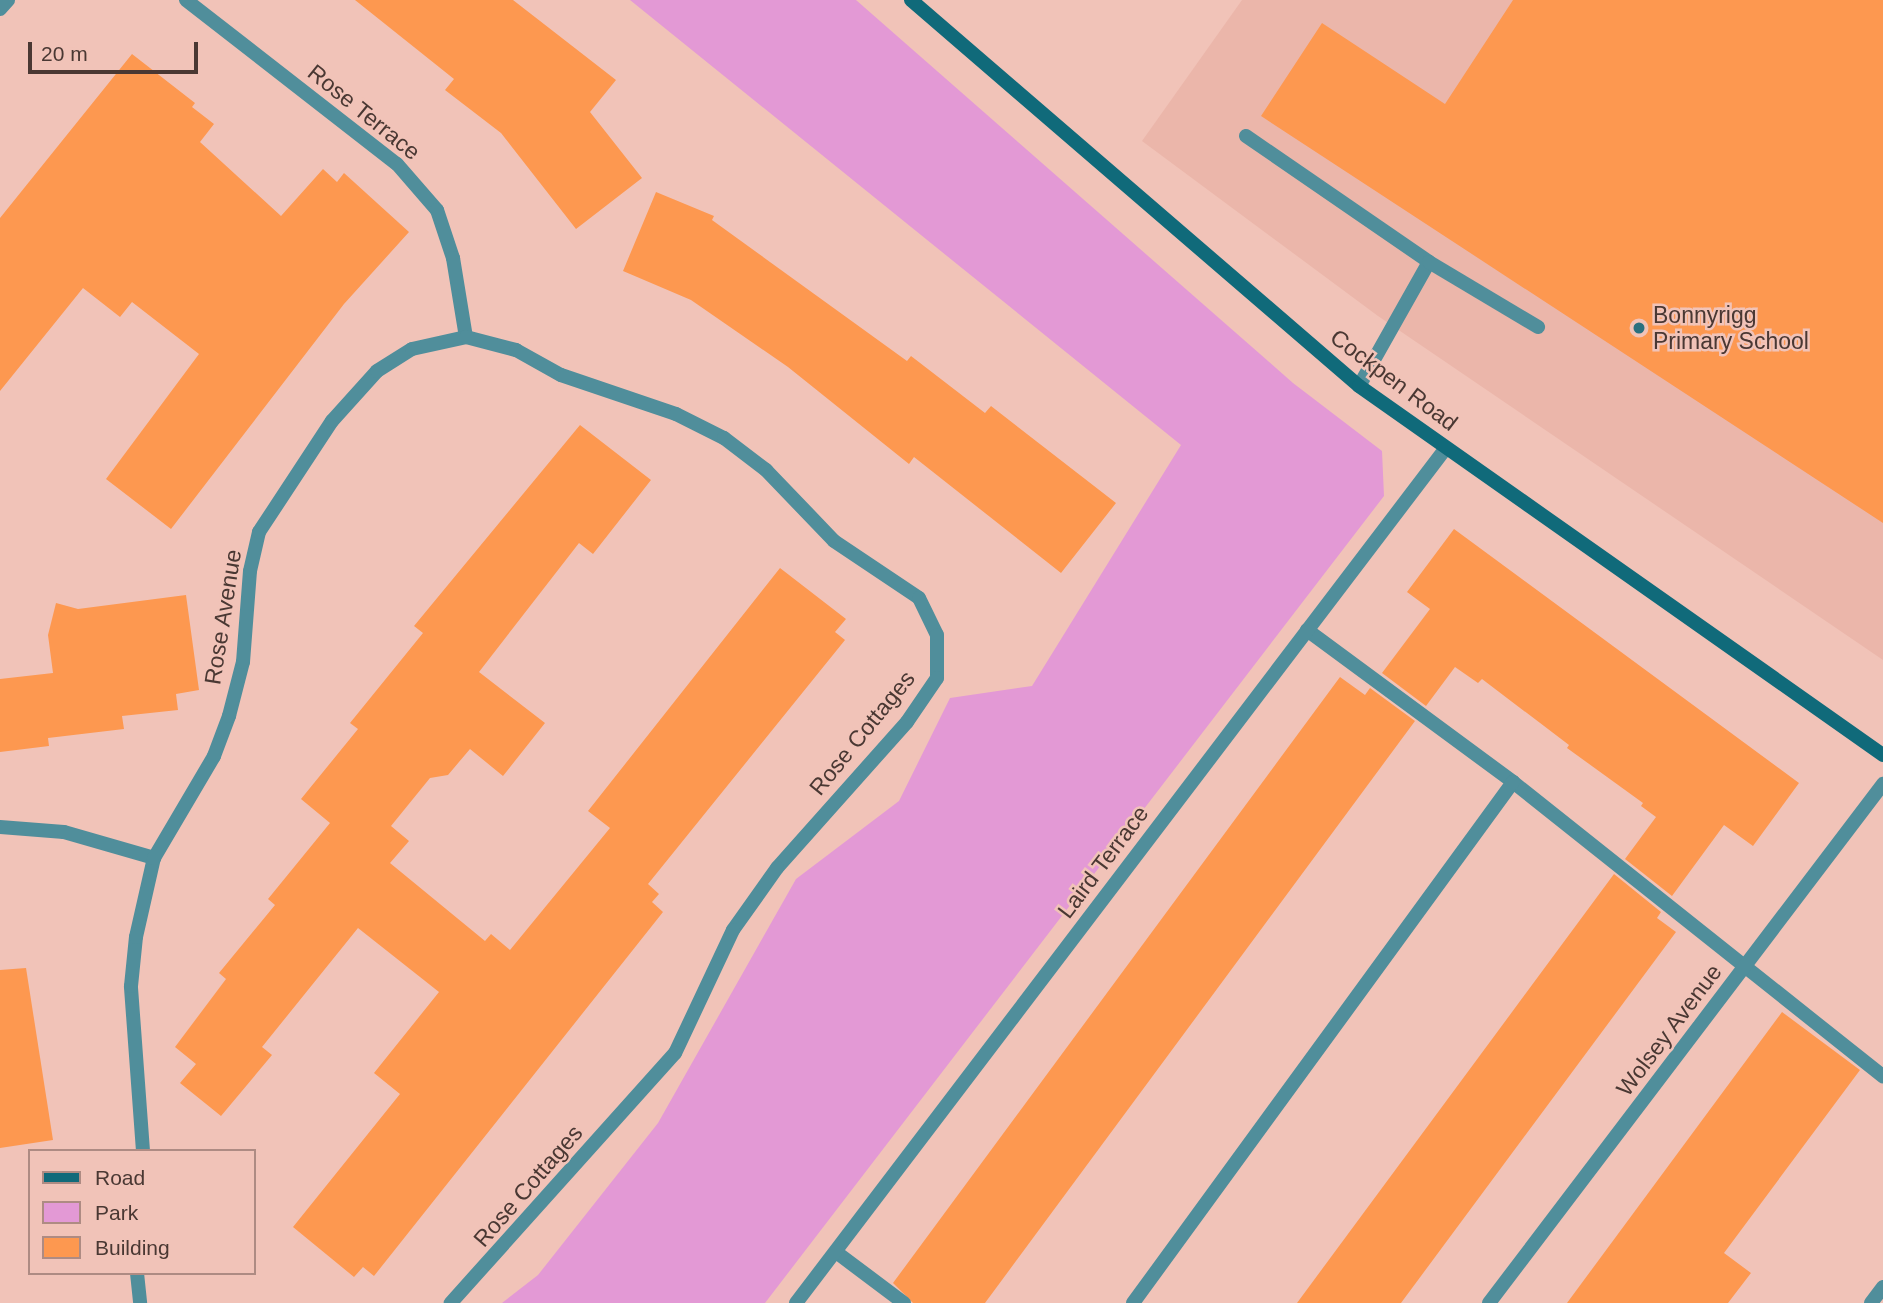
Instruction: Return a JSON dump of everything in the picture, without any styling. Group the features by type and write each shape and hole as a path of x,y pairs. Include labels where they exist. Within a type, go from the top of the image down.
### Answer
{"main road":[{"name":"Cockpen Road","path":"915,1 1359,386 1883,755"}],"street":[{"path":"0,9 8,0"},
{"name":"Rose Terrace","path":"186,0 397,164 436,210 453,258 466,337"},
{"path":"1246,136 1429,262 1538,327"},
{"path":"1359,386 1429,262"},
{"name":"Rose Avenue","path":"143,1149 131,986 136,937 154,858 214,757 229,716 243,662 250,571 260,532 332,421 377,371 412,349 466,337"},
{"name":"Rose Cottages","path":"451,1303 675,1053 733,930 777,868 907,722 937,678 937,635 919,598 834,541 766,470 724,438 676,414 561,375 516,350 466,337"},
{"name":"Laird Terrace","path":"796,1303 1447,448"},
{"path":"1307,630 1513,782 1883,1076"},
{"path":"1133,1303 1513,782"},
{"name":"Wolsey Avenue","path":"1489,1303 1883,784"},
{"path":"0,827 64,832 154,858"},
{"path":"836,1252 904,1303"},
{"path":"137,1275 140,1303"},
{"path":"1871,1303 1883,1287"}],"shaded area":[{"name":"Bonnyrigg Primary School","path":"1242,0 1883,0 1883,660 1378,316 1142,141"}],"green space":[{"path":"630,0 856,0 1293,383 1382,451 1384,496 765,1303 502,1303 538,1275 658,1123 796,879 899,801 950,698 1032,686 1181,445"}],"building":[{"path":"355,0 513,0 616,80 590,112 642,178 576,229 501,133 445,90 454,79"},
{"name":"Bonnyrigg Primary School","path":"1513,0 1883,0 1883,523 1261,116 1322,23 1445,104"},
{"path":"132,54 195,103 192,107 214,124 200,142 281,216 323,169 337,182 344,173 409,232 344,304 171,529 106,479 199,354 132,302 120,317 83,288 0,391 0,218"},
{"path":"656,192 714,216 712,220 907,361 911,356 985,413 991,406 1116,503 1061,573 914,457 909,464 788,367 691,300 623,271"},
{"path":"580,425 651,480 593,554 579,543 479,672 545,723 503,776 470,749 448,775 430,778 391,826 409,841 390,863 485,941 491,934 510,950 610,828 588,811 780,568 846,619 835,632 845,640 648,884 659,894 652,902 663,912 374,1276 363,1267 354,1277 293,1227 400,1094 374,1073 439,992 358,928 262,1047 272,1055 221,1116 180,1083 196,1064 175,1047 226,979 219,973 275,905 268,899 330,823 301,799 358,729 350,723 423,633 414,626"},
{"path":"1454,529 1799,783 1753,846 1724,825 1672,896 1625,859 1656,817 1641,806 1643,803 1567,748 1569,745 1482,679 1478,683 1455,667 1426,706 1382,673 1430,609 1407,592"},
{"path":"186,595 199,690 176,694 178,710 122,716 124,729 48,738 49,746 0,752 0,679 53,673 48,635 56,603 78,609"},
{"path":"1340,677 1365,695 1370,688 1415,721 985,1303 913,1303 893,1283"},
{"path":"1614,874 1661,912 1657,918 1676,932 1401,1303 1297,1303"},
{"path":"26,968 53,1140 0,1148 0,970"},
{"path":"1782,1012 1860,1070 1724,1253 1751,1273 1728,1303 1567,1303"}],"place":[{"name":"Bonnyrigg Primary School","path":"1639,328"}]}
